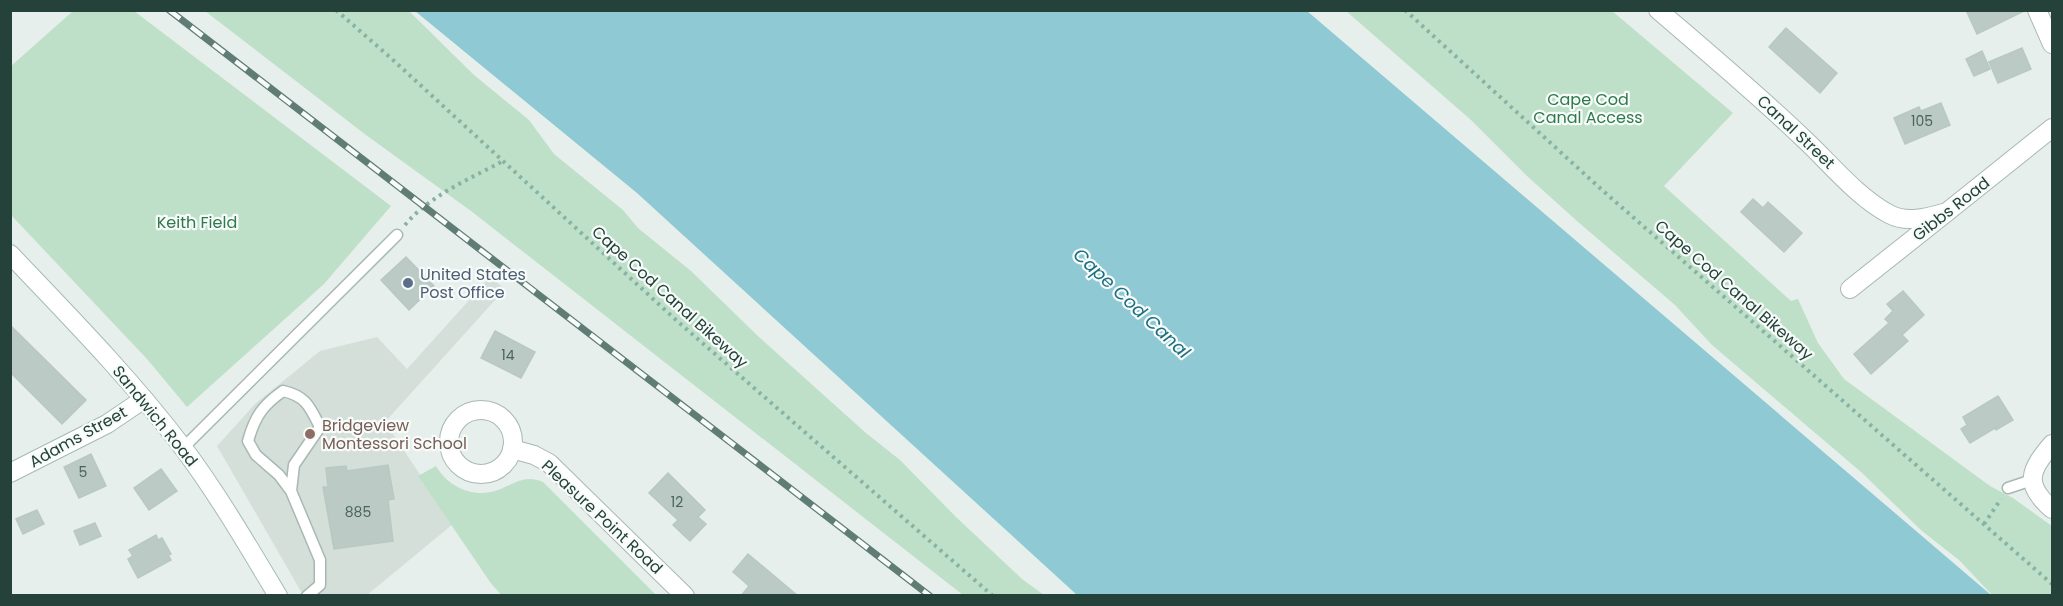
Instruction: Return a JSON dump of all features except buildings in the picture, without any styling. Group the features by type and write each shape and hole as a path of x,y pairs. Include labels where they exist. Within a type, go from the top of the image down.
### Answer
{"street":[{"name":"Canal Street","path":"1658,10 1761,98 1857,190 1891,215 1909,219 1928,218 1947,212"},
{"path":"2037,10 2052,44"},
{"name":"Gibbs Road","path":"1851,289 2052,128"},
{"name":"Sandwich Road","path":"10,254 144,399 183,448 228,512 278,596"},
{"name":"Adams Street","path":"10,473 107,424 144,399"},
{"path":"2052,444 2038,460 2033,470 2032,480 2042,500 2052,508"},
{"name":"Pleasure Point Road","path":"512,449 534,455 549,463 685,596"}],"lane":[{"path":"183,448 397,235"},
{"path":"291,491 294,465 320,427 310,406 297,394 283,391 268,402 254,421 249,441 256,455 279,475 291,491 321,560 320,585 307,596"},
{"path":"2008,488 2032,480"}],"path":[{"name":"Cape Cod Canal Bikeway","path":"336,10 676,320 993,596"},
{"name":"Cape Cod Canal Bikeway","path":"1405,10 1602,190 2052,584"},
{"path":"397,235 413,216 442,194 503,161"},
{"path":"1984,524 2008,488"}],"shaded area":[{"name":"Bridgeview Montessori School","path":"490,277 505,289 385,422 453,524 367,595 303,595 217,446 255,404 320,351 377,337 407,369"}],"green space":[{"name":"Keith Field","path":"73,11 134,11 391,206 324,284 187,407 147,359 11,215 11,66"},
{"path":"205,11 409,11 474,75 529,120 554,154 623,210 638,228 691,271 760,338 866,433 900,460 1022,579 1044,595 963,595 471,211 366,135"},
{"name":"Cape Cod Canal Access","path":"1346,11 1612,11 1733,113 1664,186 1791,301 1798,299 1818,343 1844,379 1990,486 2013,498 2052,526 2052,595 1992,595 1959,560 1922,531 1861,472 1712,345 1675,305 1577,221 1527,176 1471,120"},
{"path":"436,466 447,480 471,492 498,490 525,479 543,482 656,595 501,595 418,476"}],"water":[{"name":"Cape Cod Canal","path":"415,11 1307,11 1991,595 1077,595 637,193"}],"railway":[{"path":"169,10 930,596"}],"place":[{"name":"United States Post Office","path":"408,283"},
{"name":"Bridgeview Montessori School","path":"310,434"}]}
